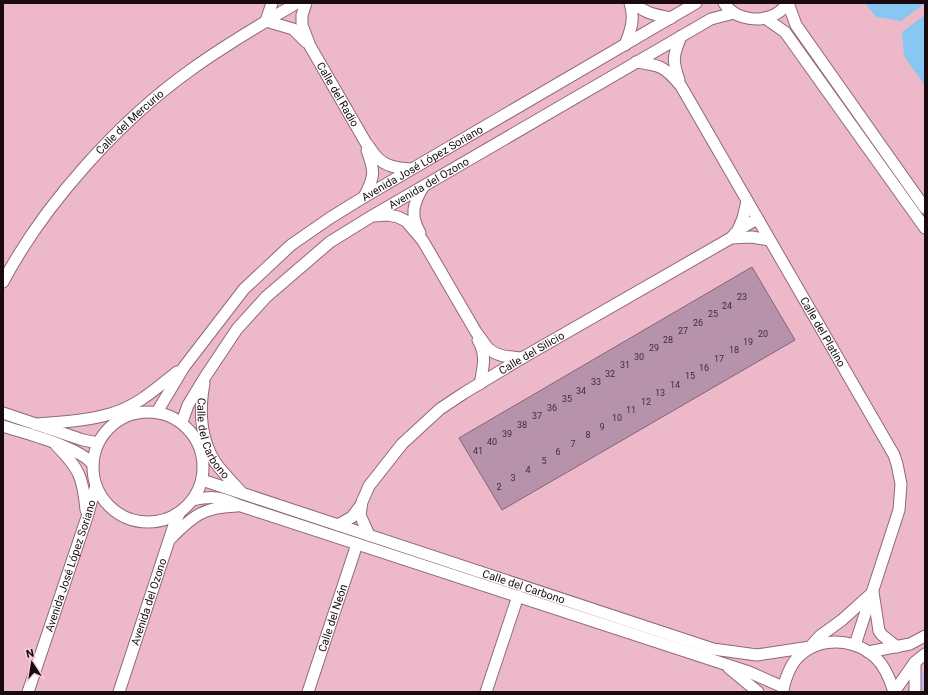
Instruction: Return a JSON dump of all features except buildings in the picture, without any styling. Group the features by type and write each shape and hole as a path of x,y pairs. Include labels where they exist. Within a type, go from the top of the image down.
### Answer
{"street":[{"path":"266,21 272,3"},
{"name":"Calle del Mercurio","path":"3,282 33,233 60,198 93,157 127,123 191,69 297,3"},
{"name":"Calle del Radio","path":"306,3 302,15 302,25 310,46 366,143 375,156 386,164 398,168 411,169"},
{"path":"625,45 632,28 630,3"},
{"path":"635,3 650,13 671,18"},
{"name":"Avenida José López Soriano","path":"157,412 184,367 200,344 249,284 291,245 364,197 696,3"},
{"path":"724,3 734,13 749,19 765,18 778,12 788,3 796,25 925,208"},
{"name":"Avenida del Ozono","path":"182,422 188,405 237,329 266,297 330,242 711,18 734,13"},
{"path":"765,18 785,32 925,228"},
{"name":"Calle del Radio","path":"266,21 293,29 310,46"},
{"name":"Calle del Platino","path":"681,36 673,59 674,68 681,86 886,440 898,464 901,484 899,510 855,644"},
{"name":"Calle del Platino","path":"636,62 661,67 681,86"},
{"name":"Calle del Radio","path":"364,197 372,179 373,170 373,163 367,151 366,143"},
{"path":"423,187 417,198 413,216 423,241 476,332 492,352 500,356 522,358"},
{"path":"747,201 743,218 736,235 769,240"},
{"path":"372,216 388,215 406,220 423,241"},
{"name":"Calle del Silicio","path":"338,525 352,517 362,502 369,486 402,444 440,409 522,358 759,222"},
{"path":"476,332 484,358 480,384"},
{"name":"Avenida José López Soriano","path":"35,424 77,421 112,414 140,400 184,367"},
{"name":"Calle del Carbono","path":"205,377 202,391 201,412 203,430 207,444 216,462 243,493"},
{"path":"157,412 170,415 182,422 196,438 203,459 202,480 199,490 193,500 180,512 162,520 141,522 122,515 111,507 106,502 96,485 93,464 98,443 112,424 133,413 157,412"},
{"path":"3,413 83,440 98,443"},
{"path":"3,426 68,447 87,457 93,464"},
{"path":"54,443 78,470 85,493 87,517"},
{"name":"Calle del Carbono","path":"202,480 713,649 757,655 810,647 822,643 841,642 855,644"},
{"name":"Avenida José López Soriano","path":"28,692 87,517 96,485"},
{"name":"Calle del Carbono","path":"193,500 206,496 218,497 241,506 749,672 783,690"},
{"name":"Calle del Silicio","path":"362,502 360,515 369,535"},
{"path":"169,539 190,520 202,512 216,507 241,506"},
{"name":"Avenida del Ozono","path":"118,692 169,539 180,512"},
{"name":"Calle del Neón","path":"308,692 357,544"},
{"path":"783,690 792,662 810,647 820,636 842,620 873,592"},
{"name":"Calle del Platino","path":"873,592 879,631 897,647"},
{"path":"486,692 518,596"},
{"path":"868,652 910,644 925,636"},
{"path":"855,644 880,662 886,670 894,692"},
{"path":"894,692 915,662 925,654"},
{"path":"915,662 915,692"},
{"name":"Calle del Carbono","path":"724,664 758,692"}],"shaded area":[{"path":"3,3 925,3 925,670 908,692 3,692"},
{"path":"925,670 925,692 908,692 924,671"}],"water":[{"path":"865,3 925,3 901,21 876,17"},
{"path":"925,15 925,86 904,56 902,32"}]}
